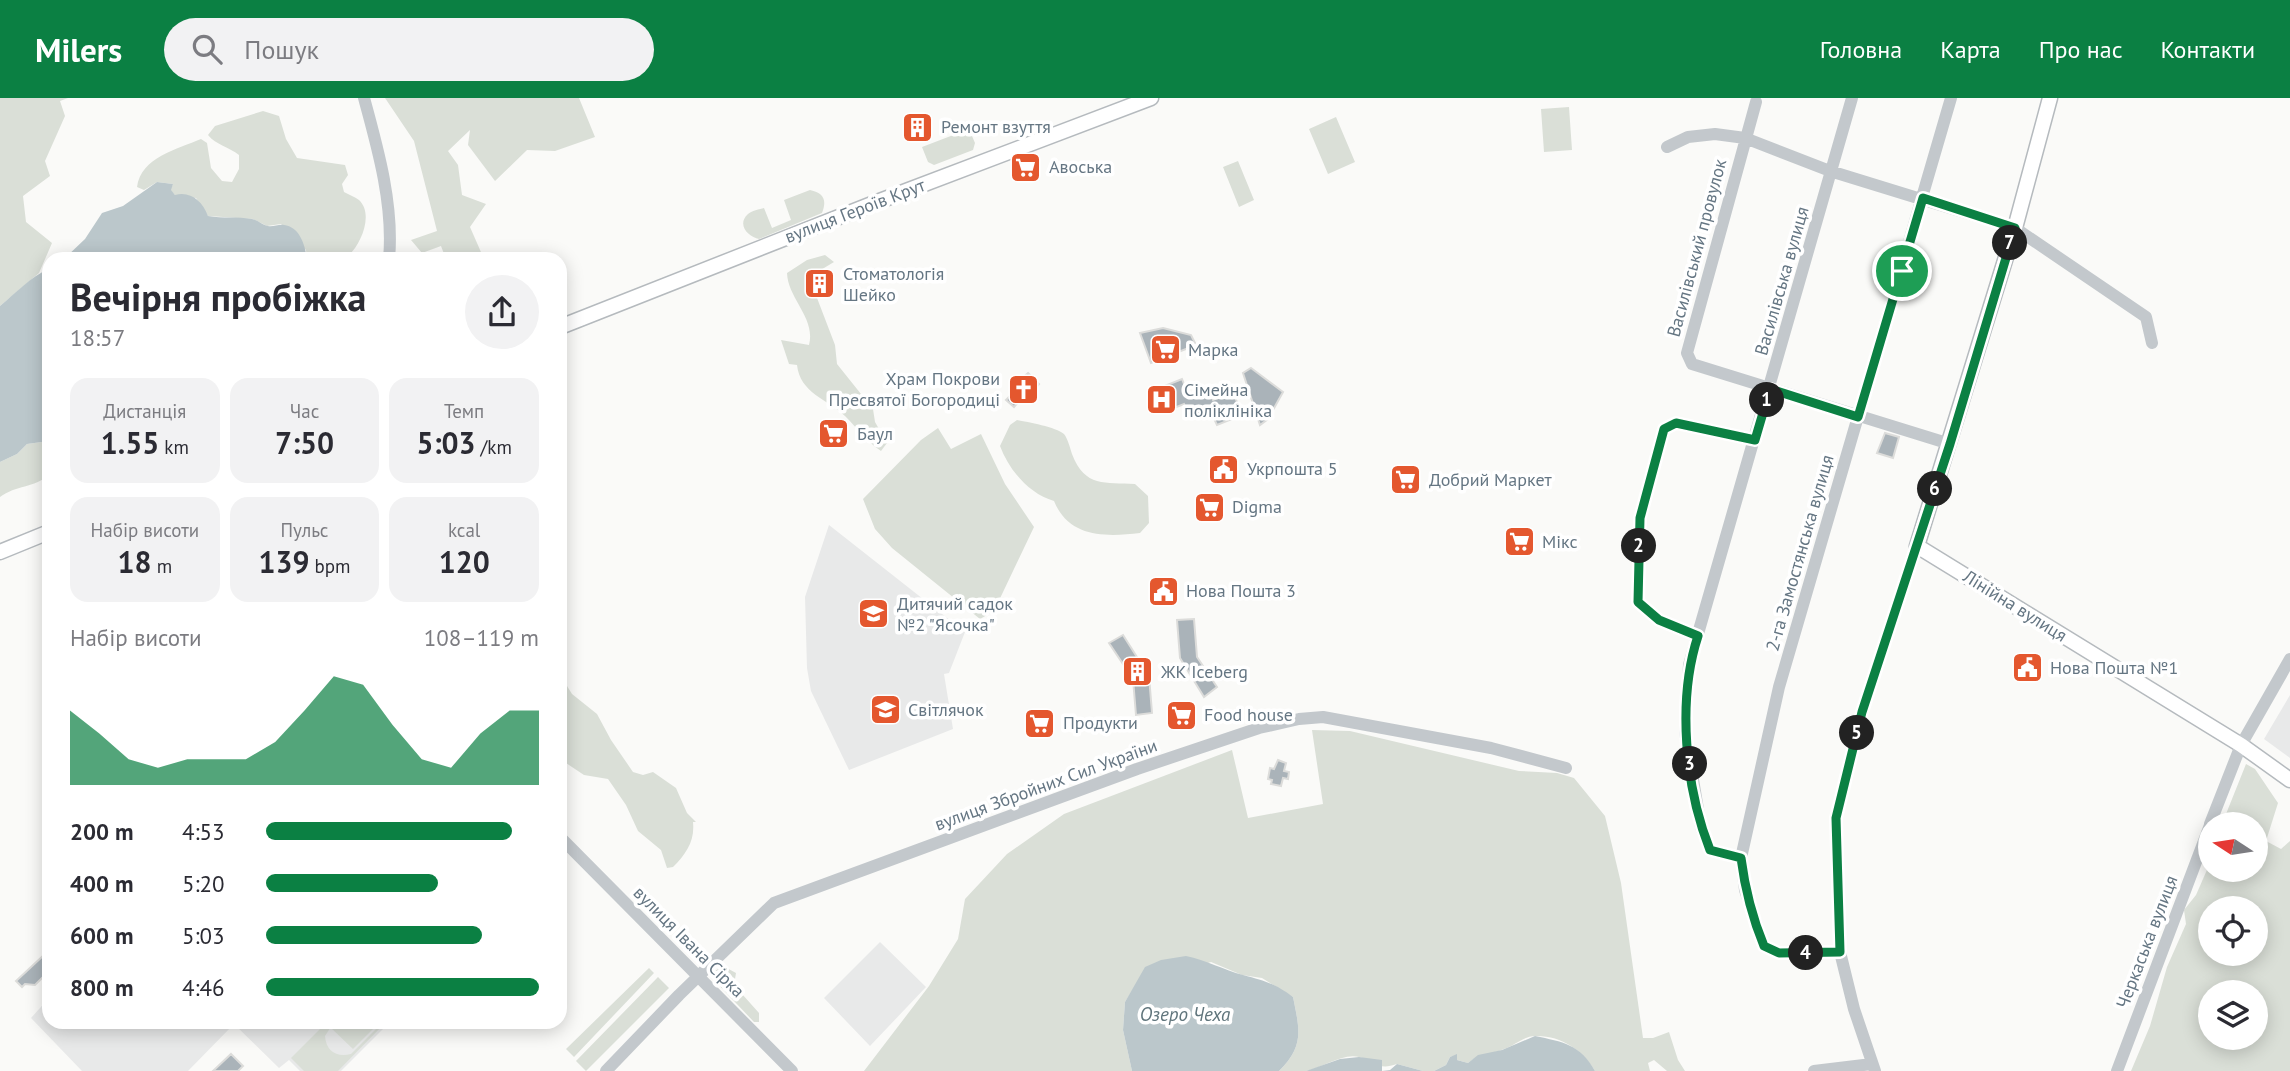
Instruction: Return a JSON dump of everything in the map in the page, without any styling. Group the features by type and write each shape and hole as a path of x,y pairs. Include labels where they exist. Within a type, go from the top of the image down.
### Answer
{"main road":[{"name":"вулиця Героїв Крут","path":"567,324 1151,98"},
{"path":"1917,546 2015,228 2050,98"},
{"path":"0,552 42,535"},
{"name":"Лінійна вулиця","path":"1917,546 2241,745 2290,779"}],"street":[{"path":"365,98 392,232 390,252"},
{"name":"Василівська вулиця","path":"1741,858 1710,850 1701,827 1685,732 1689,665 1852,98"},
{"name":"2-га Замостянська вулиця","path":"1840,952 1779,953 1764,946 1745,890 1741,858 1779,687 1951,98"},
{"name":"Василівський провулок","path":"1756,101 1687,353 1692,364 1950,444"},
{"path":"1667,148 1688,137 1715,134 1745,138 1830,172 2015,228 2146,317 2152,343"},
{"path":"1698,636 1659,620 1638,602 1640,518 1664,429 1676,423 1755,440"},
{"path":"1816,1070 1873,1067 1854,1009 1840,952 1836,818 1862,712 1917,546"},
{"name":"Черкаська вулиця","path":"2215,812 2241,745 2290,659"},
{"name":"вулиця Збройних Сил України","path":"606,1071 698,976 774,903 1137,769 1278,723 1323,717 1491,748 1566,768"},
{"name":"вулиця Івана Сірка","path":"567,844 792,1071"},
{"name":"Черкаська вулиця","path":"2117,1071 2198,856"}],"shaded area":[{"path":"0,98 68,98 60,101 65,116 45,161 50,176 23,196 26,222 52,243 48,252 42,252 39,273 0,306"},
{"path":"385,98 579,98 595,137 555,151 527,150 495,181 468,145 470,130 448,151 458,165 462,195 486,204 470,227 481,252 443,252 441,246 421,252 411,240 437,231 414,141"},
{"path":"1569,107 1572,150 1544,152 1541,109"},
{"path":"263,111 279,116 286,139 297,158 345,165 348,175 342,184 344,192 359,200 366,221 358,244 351,252 306,252 281,224 267,226 253,219 208,216 196,198 175,195 170,190 173,184 157,182 144,190 137,187 145,168 153,161 201,139 207,143 211,168 222,181 232,182 239,169 239,155 208,135 215,126"},
{"path":"1336,117 1355,162 1328,174 1309,129"},
{"path":"969,129 975,143 973,150 934,165 928,162 922,147"},
{"path":"1238,161 1254,200 1239,207 1223,167"},
{"path":"810,190 823,198 822,213 759,239 745,230 743,222 748,214 764,208 772,228 791,220 784,200"},
{"path":"825,255 834,262 809,277 835,345 837,364 873,409 875,422 887,443 881,451 845,416 809,389 799,375 797,365 789,364 781,340 809,345 809,326 792,291 787,273 807,260"},
{"path":"1017,420 1049,427 1064,434 1077,465 1090,478 1105,483 1135,484 1148,496 1149,523 1140,533 1114,535 1090,532 1069,522 1054,501 1036,493 1021,480 1004,455 1000,446 1010,425"},
{"path":"938,428 951,449 981,434 1005,484 1034,527 994,611 980,619 892,548 875,529 863,499 921,440"},
{"path":"42,442 42,480 0,497 0,462 17,454 27,444"},
{"path":"829,525 965,632 949,673 944,674 953,729 849,770 811,691 807,668 805,597"},
{"path":"567,686 572,694 597,714 633,772 643,775 653,772 676,788 687,813 696,822 693,822 689,847 673,867 667,868 661,850 638,831 626,805 608,779 584,775 567,764"},
{"path":"2290,695 2290,758 2264,739"},
{"path":"1312,730 1350,731 1519,771 1557,773 1574,778 1605,816 1621,883 1643,1038 1653,1038 1669,1032 1678,1060 1685,1071 1667,1071 1654,1060 1648,1063 1650,1071 1595,1071 1570,1045 1553,1038 1535,1036 1477,1057 1468,1063 1457,1060 1457,1055 1450,1057 1446,1065 1434,1071 1397,1064 1381,1066 1353,1056 1306,1071 1279,1071 1293,1054 1298,1037 1293,997 1262,978 1242,975 1211,962 1135,986 1125,1002 1123,1030 1132,1071 864,1071 929,986 958,939 965,899 1007,854 1064,814 1232,750 1248,818 1323,804"},
{"path":"2246,764 2255,769 2278,803 2268,835 2268,812 2227,812"},
{"path":"2290,841 2290,1071 2131,1071 2150,1026 2167,967 2186,924 2184,910 2196,895 2202,882 2268,882 2268,842 2281,849"},
{"path":"880,942 926,987 870,1046 824,998"},
{"path":"723,966 736,973 734,985 759,1013 759,1022 754,1022 715,981 715,971"},
{"path":"649,968 654,973 574,1057 566,1049"},
{"path":"658,977 669,988 586,1071 576,1061"},
{"path":"42,1006 42,1029 229,1029 188,1071 82,1071 31,1018"},
{"path":"239,1029 383,1029 341,1071 300,1071 289,1060 279,1068"},
{"path":"320,1029 330,1029 325,1036 333,1052 346,1055 351,1054 379,1029 338,1071 304,1071 291,1058"},
{"path":"332,1029 373,1029 353,1049"}],"water":[{"path":"157,182 173,184 171,190 175,195 186,194 195,198 208,216 246,218 268,226 290,226 298,233 306,252 71,252 85,239 102,213 123,206"},
{"path":"42,272 42,442 27,444 17,454 0,462 0,306"},
{"name":"Озеро Чеха","path":"1186,956 1269,983 1293,997 1298,1037 1293,1054 1279,1071 1132,1071 1123,1030 1125,1002 1145,967 1161,960"},
{"path":"1535,1036 1577,1050 1595,1071 1434,1071 1446,1065 1450,1057 1457,1054 1457,1060 1468,1063 1478,1055 1502,1050"},
{"path":"1359,1057 1382,1060 1382,1071 1306,1071 1340,1059"},
{"path":"1397,1064 1423,1071 1382,1071 1390,1070"}],"building":[{"name":"Марка","path":"1163,328 1191,335 1196,345 1151,363 1140,333"},
{"path":"1251,368 1283,392 1268,419 1260,425 1243,373"},
{"name":"Храм Покрови Пресвятої Богородиці","path":"1028,373 1039,384 1026,400 1020,400 1014,407 1006,400 1012,394 1012,387"},
{"path":"1182,379 1188,394 1207,386 1213,400 1233,392 1242,415 1217,425 1210,410 1189,418 1184,404 1166,411 1157,389"},
{"path":"1885,433 1899,437 1893,458 1877,453"},
{"name":"ЖК Iceberg","path":"1194,619 1197,657 1217,687 1204,697 1180,658 1177,620"},
{"name":"ЖК Iceberg","path":"1123,635 1149,676 1152,713 1136,715 1133,679 1109,643"},
{"path":"1278,760 1286,763 1284,771 1289,772 1288,779 1283,778 1281,786 1271,784 1272,780 1268,779 1270,768 1274,769"},
{"path":"42,957 42,978 35,985 25,984 22,987 16,981"},
{"path":"231,1054 243,1066 238,1071 213,1071"}],"place":[{"name":"Ремонт взуття","path":"918,127"},
{"name":"Авоська","path":"1026,167"},
{"name":"Стоматологія Шейко","path":"820,284"},
{"name":"Марка","path":"1165,350"},
{"name":"Храм Покрови Пресвятої Богородиці","path":"1023,389"},
{"name":"Сімейна поліклініка","path":"1161,400"},
{"name":"Баул","path":"834,434"},
{"name":"Укрпошта 5","path":"1224,469"},
{"name":"Добрий Маркет","path":"1406,480"},
{"name":"Digma","path":"1209,507"},
{"name":"Мікс","path":"1519,542"},
{"name":"Нова Пошта 3","path":"1163,591"},
{"name":"Дитячий садок №2 \"Ясочка\"","path":"874,614"},
{"name":"Нова Пошта №1","path":"2027,668"},
{"name":"ЖК Iceberg","path":"1138,672"},
{"name":"Світлячок","path":"885,710"},
{"name":"Food house","path":"1181,715"},
{"name":"Продукти","path":"1040,723"}],"route":[{"path":"1923,198 2015,228 1950,444 1862,712 1836,818 1840,952 1772,952 1764,946 1757,928 1745,890 1741,858 1710,850 1701,827 1685,732 1689,665 1698,636 1659,620 1638,602 1640,518 1664,429 1676,423 1755,440 1770,389 1858,417 1902,271 1923,198"}]}
